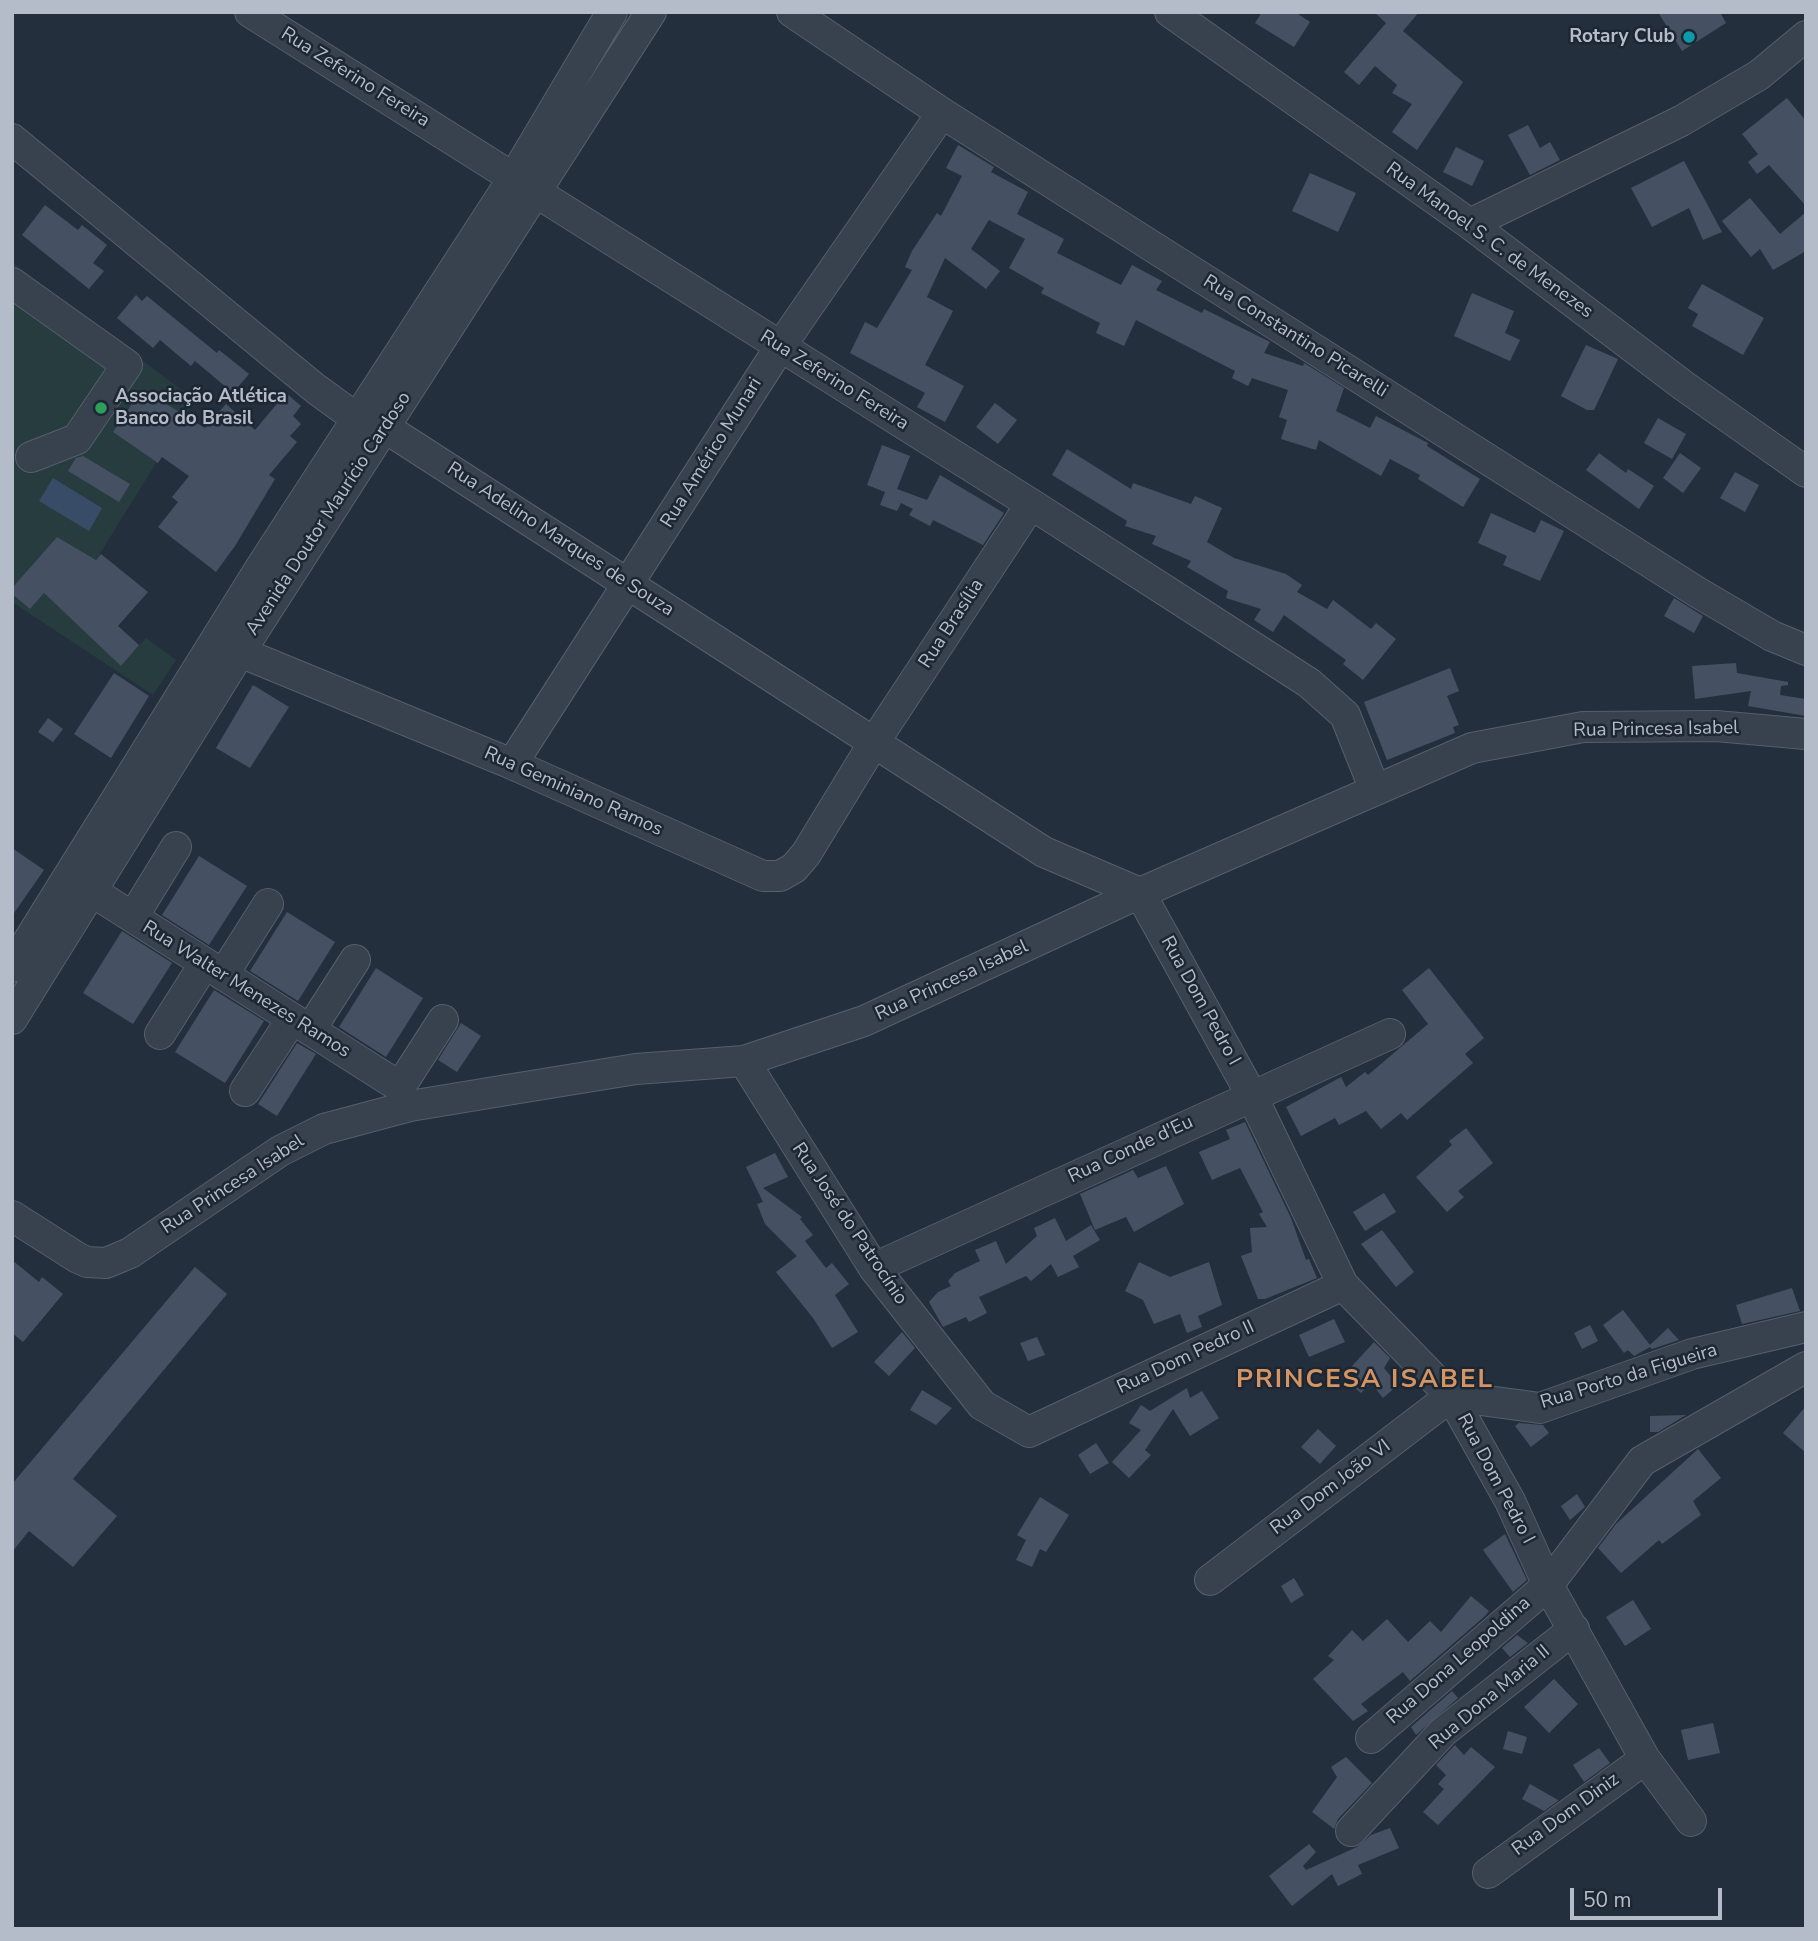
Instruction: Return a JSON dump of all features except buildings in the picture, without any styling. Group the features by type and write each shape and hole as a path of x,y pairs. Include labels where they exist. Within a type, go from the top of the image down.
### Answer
{"street":[{"name":"Rua Zeferino Fereira","path":"250,12 1031,503 1309,683 1345,715 1374,790"},
{"name":"Avenida Doutor Maurício Cardoso","path":"525,184 612,12"},
{"name":"Avenida Doutor Maurício Cardoso","path":"12,967 129,805 228,645 525,184 651,12"},
{"name":"Rua Constantino Picarelli","path":"792,12 942,113 1697,592 1772,636 1806,650"},
{"name":"Rua Manoel S. C. de Menezes","path":"1170,12 1470,224 1684,386 1806,472"},
{"path":"1470,224 1681,121 1759,75 1806,36"},
{"name":"Rua Américo Munari","path":"512,764 780,347 942,113"},
{"name":"Rua Adelino Marques de Souza","path":"12,139 316,389 629,583 873,744 1044,852 1140,893"},
{"path":"12,283 127,365 77,439 31,457"},
{"name":"Rua Brasília","path":"873,744 1031,503"},
{"name":"Rua Geminiano Ramos","path":"228,645 512,764 762,876 780,876 794,867 806,854 873,744"},
{"name":"Rua Princesa Isabel","path":"12,1216 78,1258 87,1262 106,1263 130,1253 280,1151 324,1129 410,1106 636,1069 744,1061 864,1021 1140,893 1472,748 1583,727 1716,726 1806,734"},
{"name":"Avenida Doutor Maurício Cardoso","path":"12,1019 31,943 93,892 129,805"},
{"path":"132,918 176,847"},
{"name":"Rua Walter Menezes Ramos","path":"93,892 400,1087 443,1020"},
{"name":"Rua Dom Pedro I","path":"1140,893 1251,1094 1343,1285 1451,1396 1510,1501 1548,1585 1645,1759 1691,1821"},
{"path":"160,1034 268,904"},
{"path":"245,1091 355,960"},
{"name":"Rua Conde d'Eu","path":"874,1268 1251,1094 1390,1034"},
{"name":"Rua José do Patrocínio","path":"744,1061 874,1268 982,1405 1029,1432"},
{"name":"Rua Dom Pedro II","path":"1029,1432 1343,1285"},
{"name":"Rua Porto da Figueira","path":"1451,1396 1541,1408 1692,1354 1806,1328"},
{"path":"1548,1585 1642,1461 1806,1367"},
{"name":"Rua Dom João VI","path":"1210,1580 1451,1396"},
{"name":"Rua Dona Leopoldina","path":"1371,1738 1548,1585"},
{"name":"Rua Dona Maria II","path":"1351,1831 1443,1732 1574,1629"},
{"name":"Rua Dom Diniz","path":"1488,1873 1645,1759"}],"green space":[{"name":"Associação Atlética Banco do Brasil","path":"12,262 195,400 96,560 57,537 12,588"},
{"path":"44,593 121,665 146,638 176,660 153,695 12,602 12,594 30,609"}],"water":[{"path":"53,478 102,508 89,531 39,501"}],"place":[{"name":"Rotary Club","path":"1689,37"},
{"name":"Associação Atlética Banco do Brasil","path":"101,408"}],"district":[{"name":"PRINCESA ISABEL","path":"1365,1381"}]}
